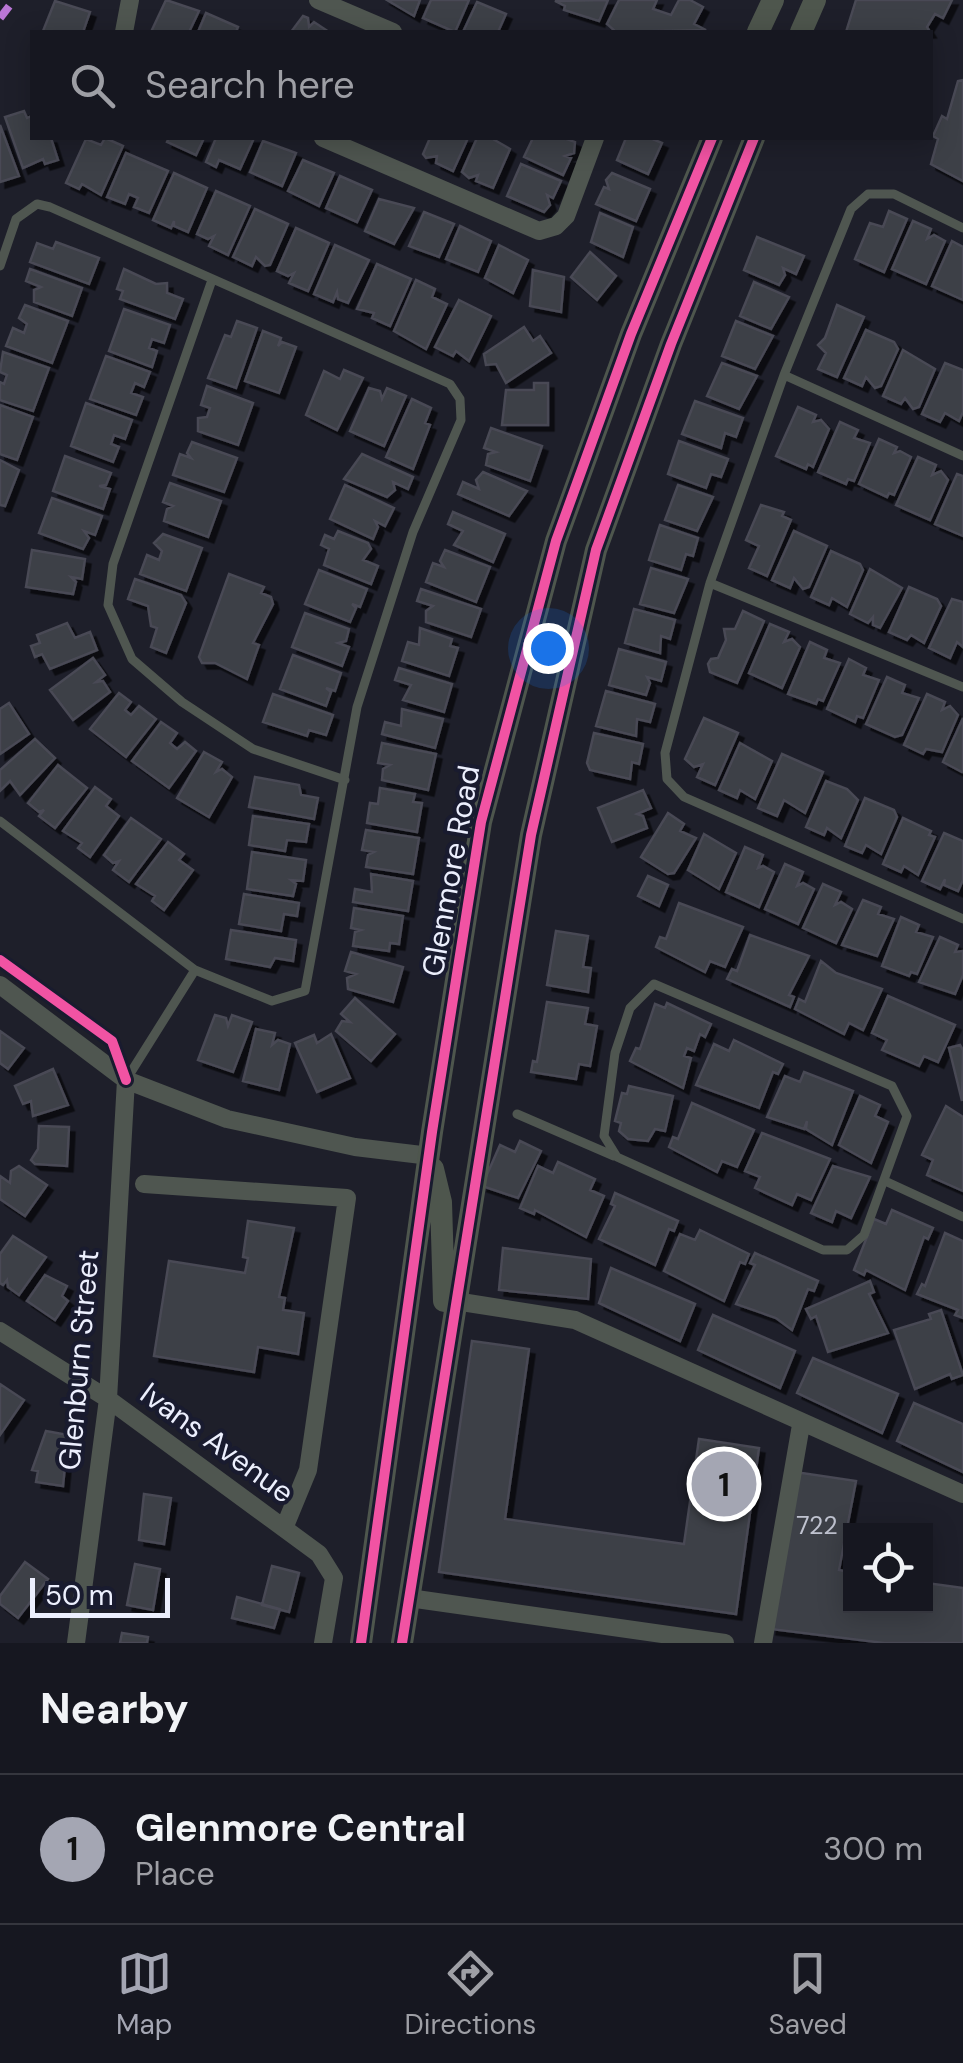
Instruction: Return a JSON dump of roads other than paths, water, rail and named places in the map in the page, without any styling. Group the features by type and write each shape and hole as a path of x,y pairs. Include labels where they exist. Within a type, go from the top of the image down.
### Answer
{"main road":[{"path":"759,30 773,0"},
{"path":"802,30 815,0"},
{"name":"Glenmore Road","path":"360,1643 481,822 507,712 556,541 631,334 711,140"},
{"path":"402,1643 531,835 596,550 670,344 753,140"},
{"path":"430,1156 441,1202 444,1370"}],"street":[{"path":"124,30 130,0"},
{"path":"318,0 387,30"},
{"path":"328,140 539,231 556,226 566,216 594,140"},
{"path":"0,985 126,1080 228,1119 355,1147 430,1156"},
{"name":"Glenburn Street","path":"76,1643 108,1399 126,1080"},
{"path":"144,1184 347,1198 308,1470 292,1532"},
{"path":"456,1302 575,1320 963,1494"},
{"name":"Ivans Avenue","path":"0,1332 108,1399 319,1554 334,1578 323,1643"},
{"path":"763,1643 801,1424"},
{"path":"409,1598 725,1643"}],"lane":[{"path":"963,228 894,194 868,194 851,209 784,376 710,583 664,754 667,779 684,796 963,918"},
{"path":"0,266 16,219 37,204 450,384 460,399 461,420 413,532 358,706 305,991 272,1000 195,970 0,821"},
{"path":"212,280 113,564 108,605 132,659 182,702 252,749 345,780"},
{"path":"784,376 963,456"},
{"path":"710,583 963,687"},
{"path":"126,1080 195,970"},
{"path":"517,1114 823,1250 846,1250 864,1234 907,1116 892,1086 654,984 630,1008 615,1053 604,1136 617,1157"},
{"path":"886,1181 963,1217"}],"place":[{"name":"Glenmore Central","path":"724,1484"}]}
